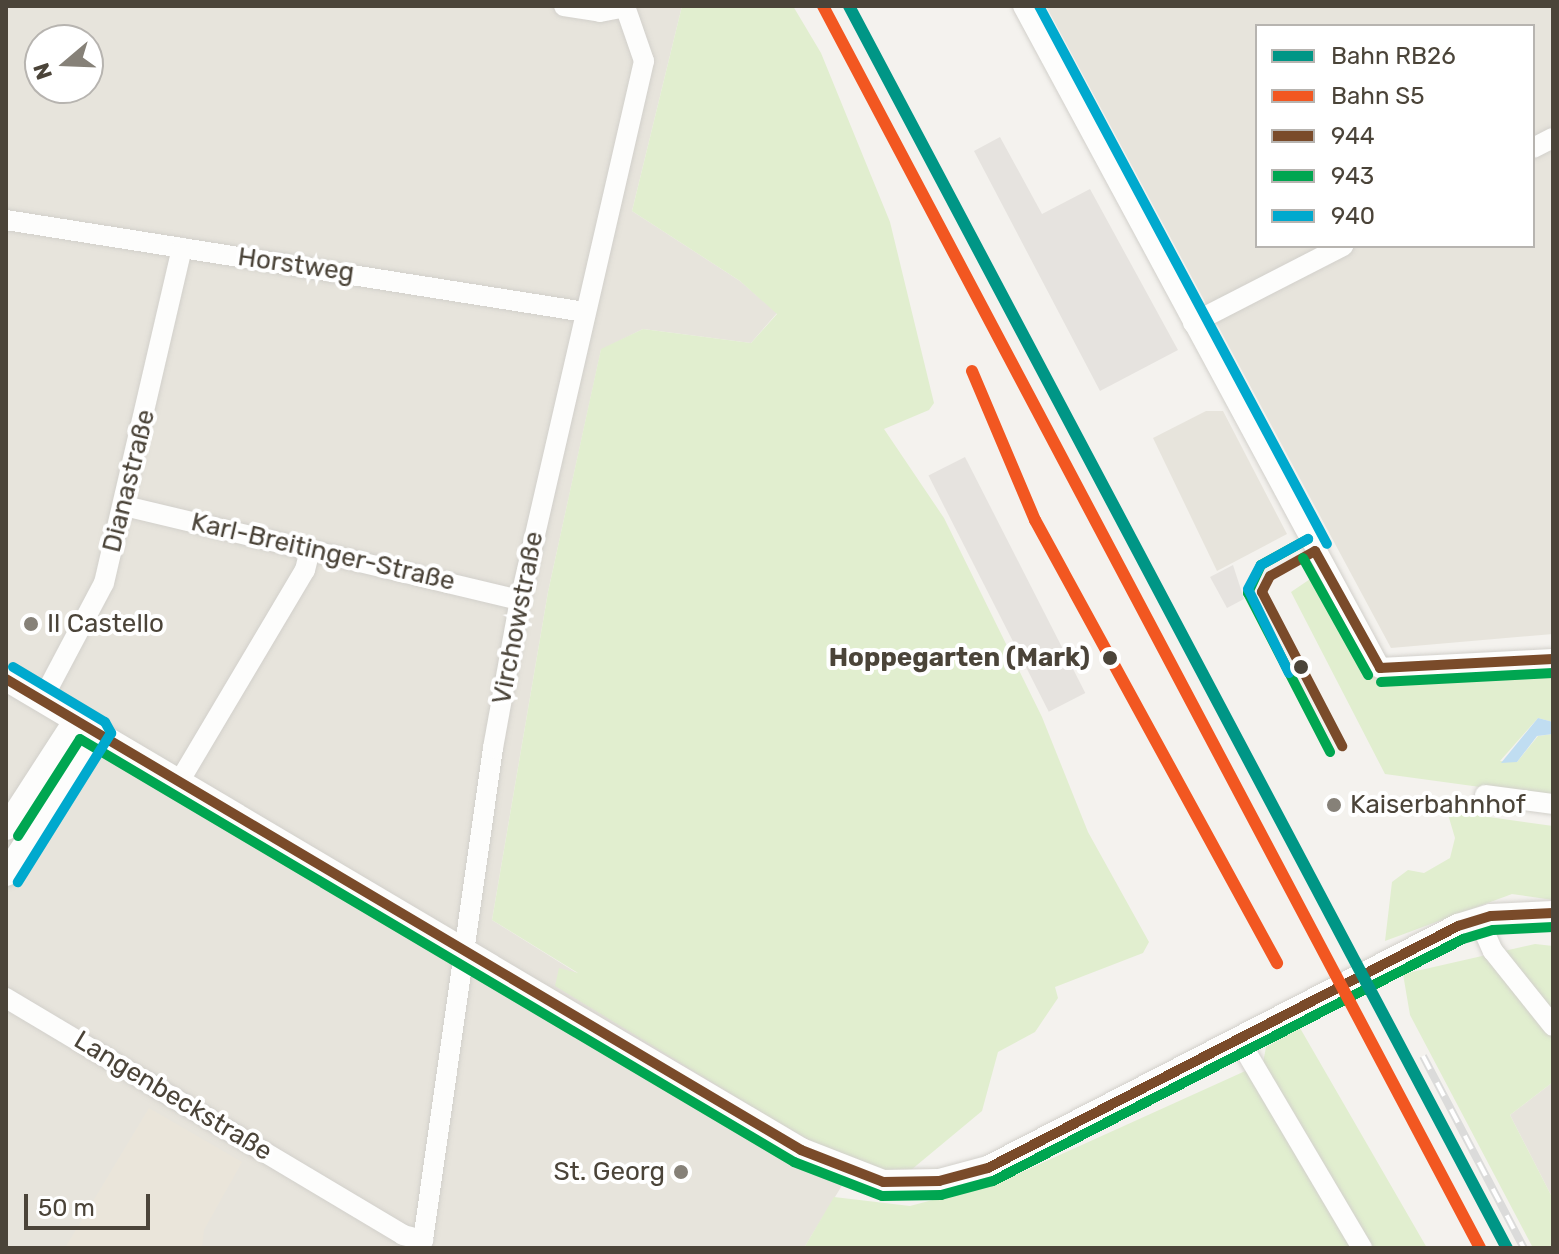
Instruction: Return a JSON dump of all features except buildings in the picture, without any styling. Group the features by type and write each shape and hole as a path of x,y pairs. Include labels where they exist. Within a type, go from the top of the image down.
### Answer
{"street":[{"path":"564,6 600,12 625,6"},
{"name":"Virchowstraße","path":"423,1240 493,748 520,600 644,61 625,6"},
{"path":"1023,6 1380,668 1553,659"},
{"path":"1535,147 1553,138"},
{"name":"Horstweg","path":"6,220 585,312"},
{"name":"Dianastraße","path":"42,700 97,600 125,506 182,248"},
{"path":"1193,323 1339,248"},
{"name":"Karl-Breitinger-Straße","path":"125,506 520,600"},
{"path":"179,782 305,570 310,550"},
{"path":"6,679 801,1150 883,1182 939,1181 988,1168 1239,1040 1413,946 1479,920 1553,913"},
{"path":"6,828 76,720"},
{"path":"6,874 97,733"},
{"path":"1485,795 1553,804"},
{"path":"1479,920 1493,951 1553,1026"},
{"name":"Langenbeckstraße","path":"6,998 403,1235 423,1240"},
{"path":"1239,1040 1362,1248"}],"shaded area":[{"path":"6,6 682,6 632,211 740,281 777,313 751,343 643,329 601,350 548,592 492,920 676,1035 869,1141 804,1248 6,1248"},
{"path":"1046,6 1553,6 1553,634 1391,648"},
{"path":"1000,137 1042,214 1090,189 1178,350 1100,391 974,151"},
{"path":"1206,411 1223,411 1287,534 1217,571 1153,438"},
{"path":"965,457 1085,693 1049,712 928,476"},
{"path":"1233,565 1244,599 1227,608 1210,577"},
{"path":"1553,1082 1553,1199 1510,1115"},
{"path":"149,1108 242,1162 204,1230 202,1248 65,1248"}],"green space":[{"path":"682,6 793,6 821,53 890,222 934,403 929,410 884,429 944,518 1042,717 1088,832 1149,942 1143,953 1055,987 1058,998 1035,1032 998,1052 982,1111 911,1170 887,1172 843,1159 774,1120 555,986 559,968 578,973 492,920 548,592 601,349 643,329 751,343 777,314 740,281 632,211"},
{"path":"1319,573 1375,677 1385,681 1553,668 1553,722 1538,718 1500,761 1517,762 1538,736 1553,734 1553,797 1385,774 1291,592"},
{"path":"1447,811 1553,826 1553,900 1512,894 1385,941 1392,882 1408,870 1424,873 1450,858 1455,838"},
{"path":"1535,944 1553,946 1553,1082 1510,1115 1553,1199 1553,1248 1533,1248 1410,1015 1403,974"},
{"path":"1300,1028 1427,1248 804,1248 834,1197 910,1206 1000,1182 1263,1063 1266,1047"}],"water":[{"path":"1538,718 1553,722 1553,734 1537,736 1517,762 1501,763"}],"railway":[{"path":"1423,1056 1524,1248"}],"rail line":[{"name":"S5","path":"823,6 1480,1248"},
{"name":"RB26","path":"849,6 1507,1248"},
{"name":"S5","path":"972,371 1035,520 1277,963"}],"transit line":[{"name":"940","path":"1039,6 1327,544"},
{"name":"943","path":"1308,539 1261,565 1248,593 1330,752"},
{"name":"940","path":"1289,673 1248,589 1261,565 1308,539"},
{"name":"944","path":"1315,551 1270,576 1262,592 1342,746"},
{"name":"944","path":"1315,551 1380,668"},
{"name":"943","path":"1303,558 1368,675"},
{"name":"944","path":"1380,668 1553,659"},
{"name":"940","path":"13,667 105,722 111,733 18,882"},
{"name":"943","path":"1381,682 1553,673"},
{"name":"944","path":"6,679 801,1150 883,1182 939,1181 988,1168 1458,926 1491,916 1553,913"},
{"name":"943","path":"18,836 80,739 794,1162 882,1196 941,1195 993,1181 1463,939 1493,930 1553,927"}],"place":[{"name":"Il Castello","path":"31,624"},
{"name":"Hoppegarten (Mark)","path":"1110,658"},
{"name":"Kaiserbahnhof","path":"1334,805"},
{"name":"St. Georg","path":"681,1172"}]}
